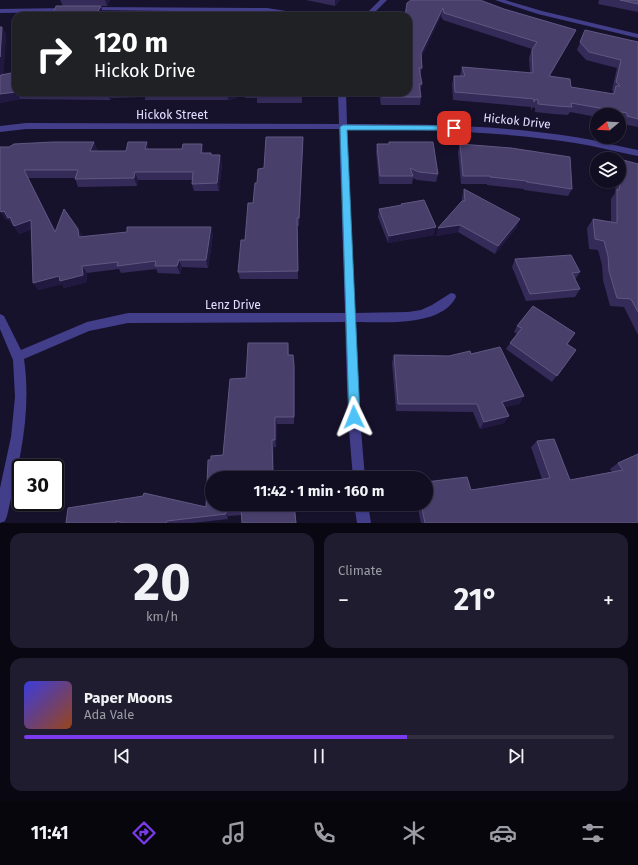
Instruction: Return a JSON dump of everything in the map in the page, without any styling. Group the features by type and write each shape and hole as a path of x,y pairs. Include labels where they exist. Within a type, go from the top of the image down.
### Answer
{"street":[{"path":"167,9 170,0"},
{"path":"371,12 384,0"},
{"path":"498,0 540,13 638,36"},
{"path":"0,11 167,9 267,10 280,12"},
{"path":"342,96 354,417 358,471"},
{"name":"Hickok Street","path":"0,129 26,126 343,127"},
{"name":"Hickok Drive","path":"343,127 439,127 484,130 576,140 638,153"},
{"name":"Lenz Drive","path":"17,357 87,327 128,318 408,317 425,314 440,307 451,297"},
{"path":"0,319 11,340 17,357 22,384 14,455 0,516"},
{"path":"362,511 364,523"}],"building":[{"path":"411,0 480,0 504,9 576,30 549,76 570,79 571,87 614,94 616,86 620,86 616,82 621,60 589,52 580,42 585,30 638,42 638,119 627,116 626,108 599,108 571,103 572,107 557,106 538,104 538,100 536,99 534,102 534,99 455,92 454,76 465,76 462,67 533,73 532,50 537,42 444,13 443,8 421,53 422,68 419,68 422,84 419,84 421,97 382,97 412,96 412,12 406,12 407,3"},
{"path":"620,0 638,0 638,4"},
{"path":"56,6 101,6 97,12 54,12"},
{"path":"0,27 2,27 0,57"},
{"path":"12,73 12,92 0,94 1,75"},
{"path":"266,137 303,137 299,218 297,218 298,271 238,272 241,240 245,240 248,203 253,203 258,169 264,168"},
{"path":"94,142 90,151 126,151 128,142 147,142 145,149 182,149 183,144 202,144 201,153 220,155 217,183 192,184 193,172 135,172 134,178 75,179 78,170 24,170 55,232 64,209 78,229 79,237 127,232 127,227 211,227 206,260 179,260 177,266 155,266 156,261 117,266 118,262 82,266 83,275 60,281 59,276 33,283 31,220 14,226 10,217 8,218 4,211 1,212 0,210 0,147 9,147 14,144"},
{"path":"389,142 433,142 438,174 419,172 410,168 413,176 380,176 377,144 389,144"},
{"path":"460,144 511,148 570,157 572,189 490,176 463,176"},
{"path":"626,161 638,164 638,312 631,299 617,298 609,271 608,256 604,241 595,239 593,219 617,223 617,189 619,190 619,188 626,188"},
{"path":"464,189 520,219 498,246 460,225 438,228 462,201 465,201"},
{"path":"424,200 436,227 389,236 379,209"},
{"path":"571,255 580,272 572,273 580,289 530,294 515,259"},
{"path":"533,306 575,333 567,344 576,350 557,376 510,343 522,328 517,326"},
{"path":"248,343 288,343 288,355 293,355 294,365 294,417 275,417 275,440 272,440 273,471 208,471 208,460 211,460 211,456 223,455 230,379 246,378"},
{"path":"500,347 524,396 502,402 509,416 484,422 477,404 398,404 394,355 449,356 470,351 471,354"},
{"path":"554,439 570,480 623,470 618,463 638,454 638,523 425,523 422,511 433,511 433,481 467,477 471,490 550,478 537,441"},
{"path":"144,493 205,507 205,511 224,511 226,514 167,521 166,523 124,523 116,521 116,523 66,523 68,508 143,496"},
{"path":"241,511 295,511 296,523 242,523"}],"route":[{"path":"354,417 343,127 454,128"}]}
